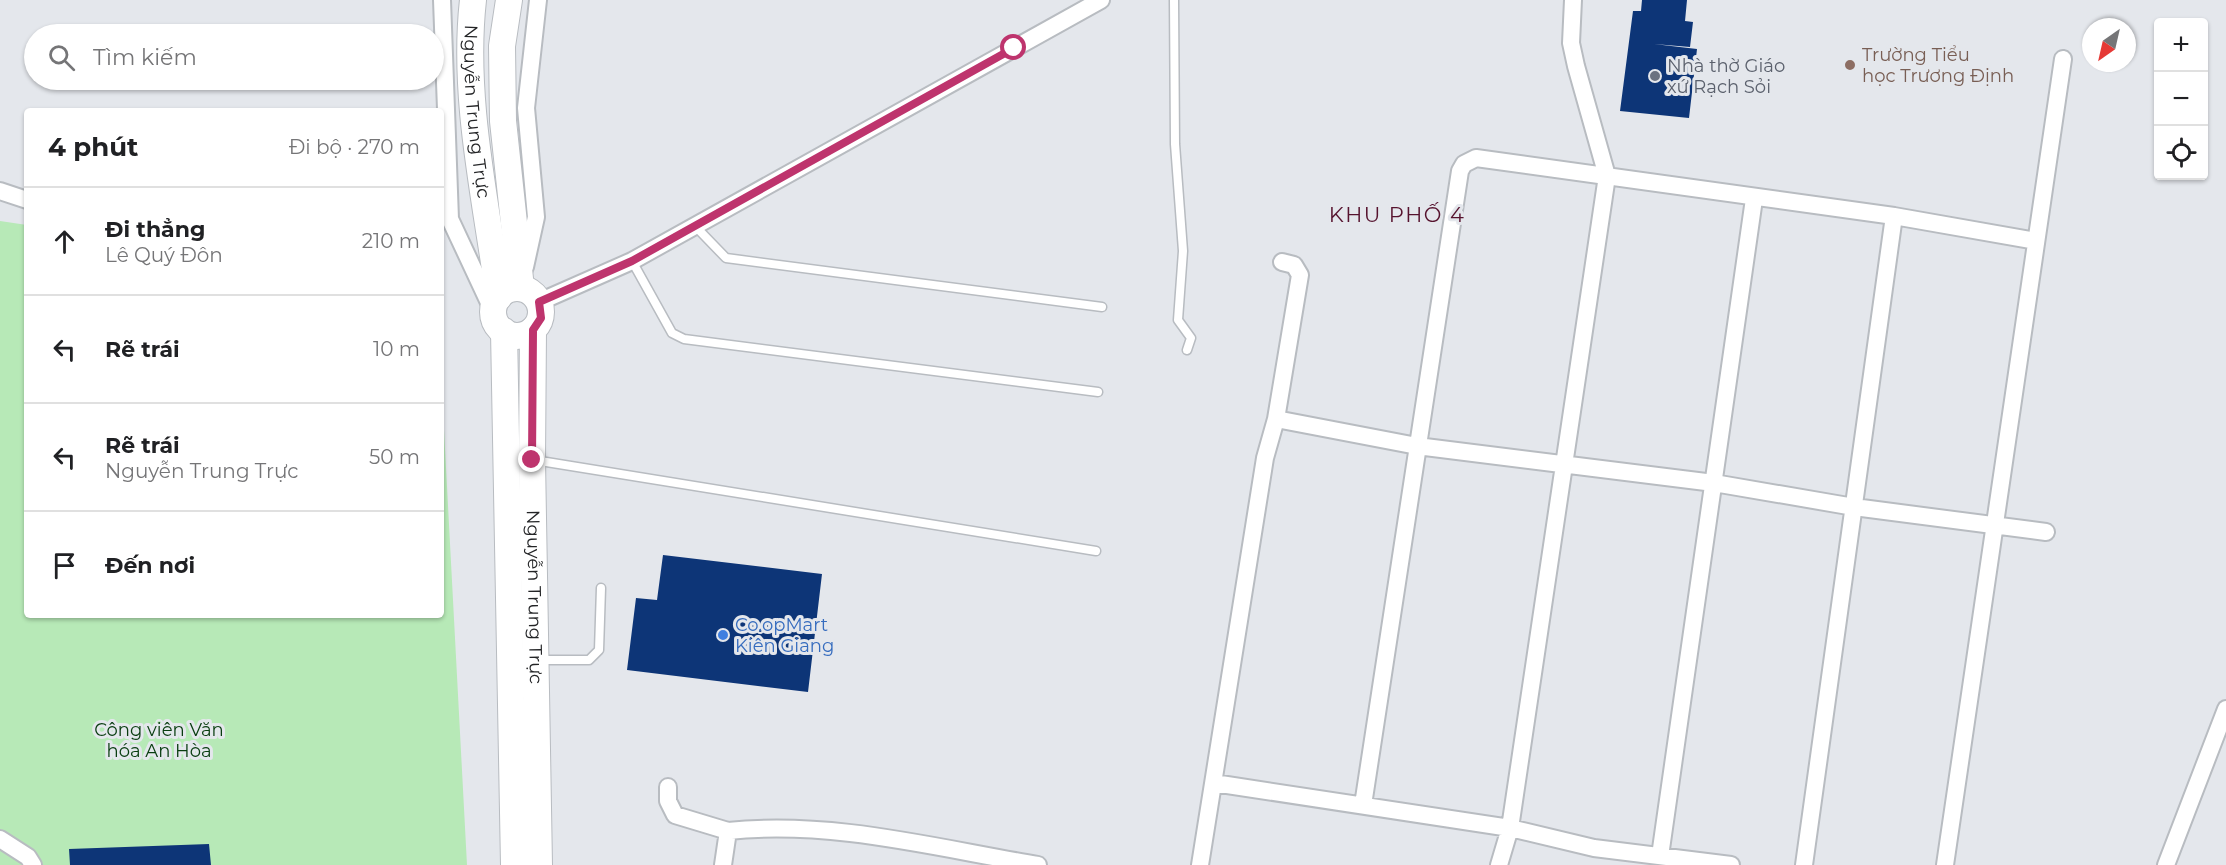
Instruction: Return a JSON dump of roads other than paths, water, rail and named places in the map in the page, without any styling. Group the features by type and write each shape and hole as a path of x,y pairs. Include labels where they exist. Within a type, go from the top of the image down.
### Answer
{"main road":[{"name":"Nguyễn Trung Trực","path":"473,0 470,30 472,98 518,336 533,330 532,460 539,865"},
{"name":"Nguyễn Trung Trực","path":"509,0 502,46 511,306 514,865"}],"street":[{"path":"442,0 442,24"},
{"path":"511,306 536,217 526,108 538,0"},
{"path":"511,306 632,261 1101,0"},
{"path":"1499,865 1510,828 1607,176 1571,43 1573,0"},
{"path":"1945,865 2063,59"},
{"path":"443,90 443,108"},
{"path":"444,146 445,219 511,306"},
{"path":"1363,805 1460,171 1464,164 1476,158 1754,199 1894,216 2036,241"},
{"path":"0,192 24,199"},
{"path":"1660,856 1754,199"},
{"path":"1804,865 1894,216"},
{"path":"1200,865 1265,458 1276,419 1300,275 1294,265 1282,262"},
{"path":"1276,419 1417,446 1714,483 1854,507 2046,532"},
{"path":"2166,865 2226,709"},
{"path":"1214,783 1510,828 1594,848 1731,865"},
{"path":"668,787 668,801 675,815 728,831 814,828 1038,865"},
{"path":"723,865 728,831"},
{"path":"0,839 28,857 33,865"}],"lane":[{"path":"1174,0 1175,144 1183,251 1178,320 1191,338 1187,350"},
{"path":"695,226 726,258 1102,307"},
{"path":"632,261 672,333 684,339 1098,392"},
{"path":"532,460 1096,551"},
{"path":"536,660 589,660 594,658 599,650 602,588"}],"place":[{"name":"Trường Tiểu học Trương Định","path":"1850,65"},
{"name":"Nhà thờ Giáo xứ Rạch Sỏi","path":"1655,76"},
{"name":"Co.opMart Kiên Giang","path":"723,635"}],"district":[{"name":"KHU PHỐ 4","path":"1397,214"}],"park label":[{"name":"Công viên Văn hóa An Hòa","path":"159,740"}]}
